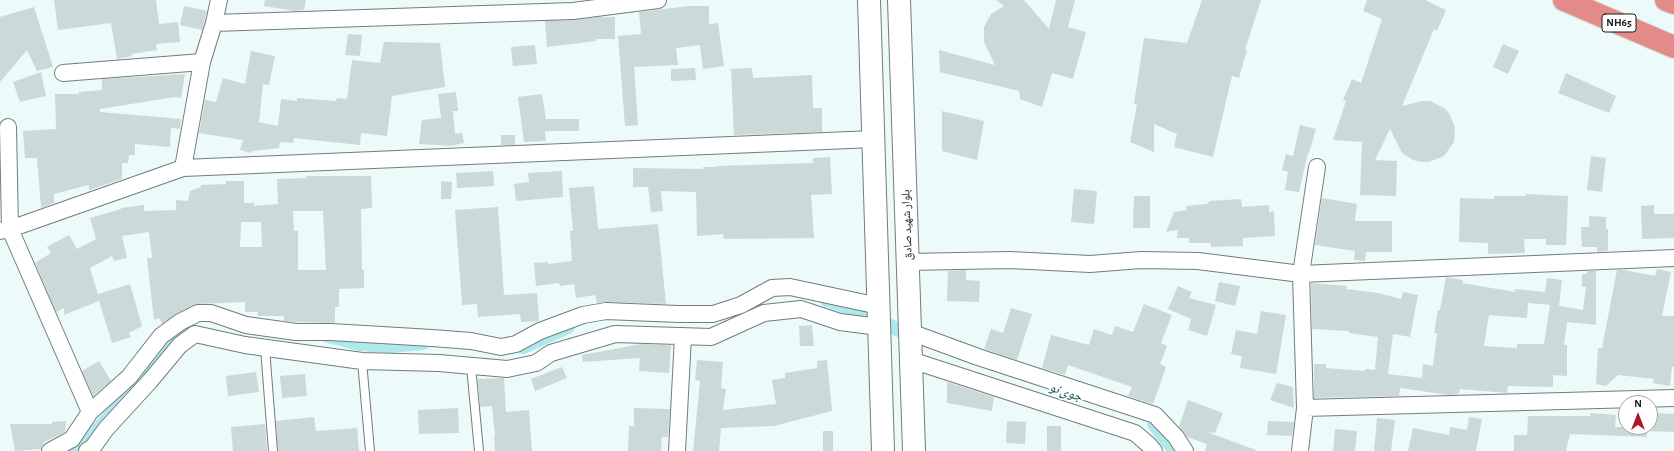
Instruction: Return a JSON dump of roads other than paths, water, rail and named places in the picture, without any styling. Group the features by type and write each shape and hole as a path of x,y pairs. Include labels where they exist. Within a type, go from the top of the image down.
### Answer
{"highway":[{"name":"NH65","path":"1564,0 1674,47"},
{"path":"1666,0 1674,4"}],"main road":[{"path":"869,0 883,451"},
{"name":"بلوار شهید صادق","path":"899,0 914,451"}],"street":[{"path":"183,168 202,62 214,23 219,0"},
{"path":"214,23 573,11 658,0"},
{"path":"63,73 202,62"},
{"path":"8,127 5,230 90,412"},
{"path":"5,230 183,168 874,139"},
{"path":"1300,451 1305,408 1301,274 1317,166"},
{"path":"908,262 1010,260 1090,264 1141,260 1198,261 1301,274 1674,258"},
{"path":"50,451 72,439 90,412 129,377 161,336 180,322 198,313 211,313 246,325 296,332 331,332 432,338 471,342 501,348 516,344 540,331 583,315 606,311 713,314 741,305 772,288 790,287 879,316"},
{"path":"91,450 106,429 150,381 180,345 195,334 245,345 362,361 439,363 507,369 536,363 551,353 615,334 711,337 764,313 801,308 840,322 879,316"},
{"path":"910,332 985,359 1155,415 1176,437 1185,451"},
{"path":"677,451 683,336"},
{"path":"911,360 1135,433 1154,451"},
{"path":"1305,408 1674,398"}],"lane":[{"path":"265,348 273,451"},
{"path":"362,361 370,451"},
{"path":"471,366 479,451"}],"waterway":[{"path":"827,300 859,312 917,338"},
{"path":"64,451 74,446 99,428 113,413 136,382 194,316 196,316"},
{"path":"523,347 568,327"},
{"path":"328,336 360,344 389,346 423,343"},
{"name":"جوی نو","path":"1154,424 1175,451"}]}
